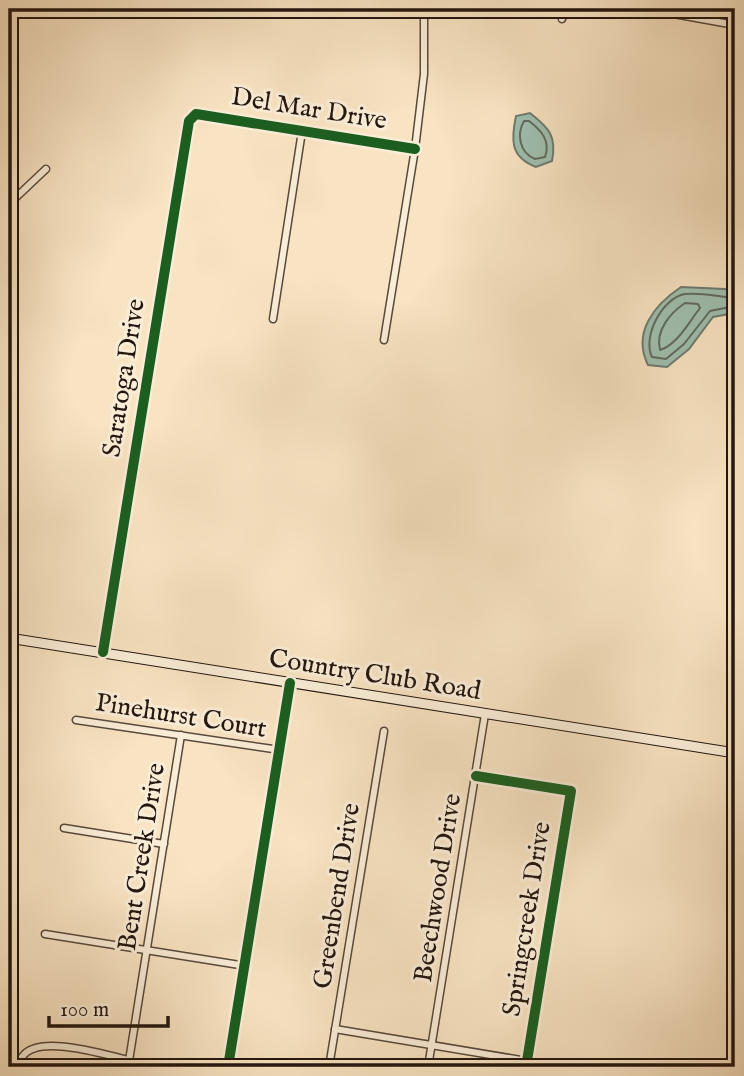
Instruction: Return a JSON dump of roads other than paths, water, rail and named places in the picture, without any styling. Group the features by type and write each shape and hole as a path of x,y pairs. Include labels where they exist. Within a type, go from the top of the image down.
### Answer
{"main road":[{"name":"Country Club Road","path":"9,638 735,752"}],"street":[{"path":"384,340 415,149 424,74 424,9"},
{"path":"562,19 564,9"},
{"path":"646,9 735,24"},
{"name":"Del Mar Drive","path":"196,114 415,149"},
{"name":"Saratoga Drive","path":"103,652 186,135 189,121 196,114"},
{"path":"273,319 302,131"},
{"path":"9,204 46,169"},
{"path":"228,1067 290,683"},
{"name":"Beechwood Drive","path":"428,1067 485,714"},
{"name":"Pinehurst Court","path":"76,720 280,750"},
{"name":"Greenbend Drive","path":"329,1067 384,732"},
{"name":"Bent Creek Drive","path":"129,1064 181,735"},
{"name":"Springcreek Drive","path":"476,776 571,791 527,1064"},
{"path":"64,828 164,844"},
{"path":"46,934 246,966"},
{"path":"335,1029 527,1064 563,1067"},
{"path":"18,1067 22,1056 36,1047 51,1044 129,1064"}],"water":[{"path":"530,113 547,128 553,145 552,161 536,167 521,158 513,140 516,116"},
{"path":"681,287 735,292 735,313 713,317 689,349 667,367 648,365 643,342 648,321 662,302"}]}
